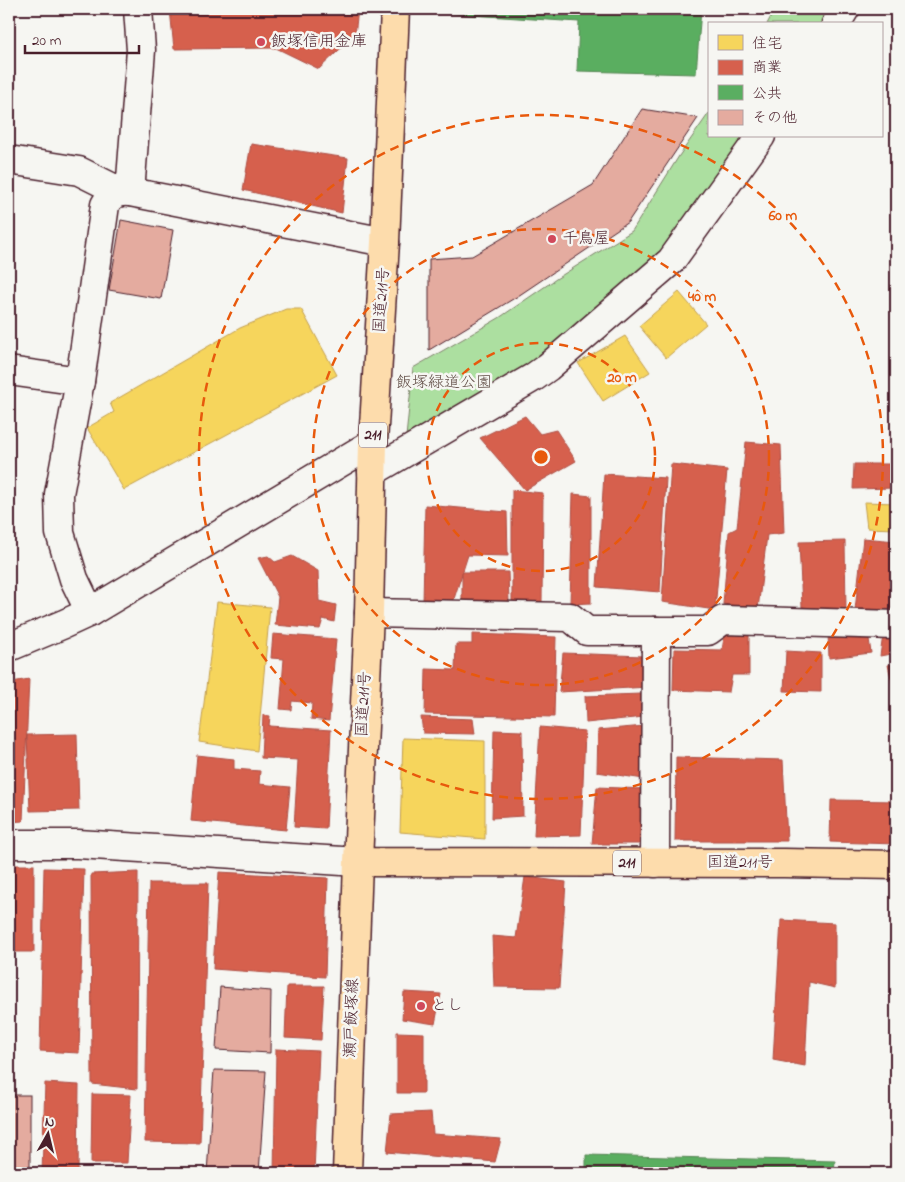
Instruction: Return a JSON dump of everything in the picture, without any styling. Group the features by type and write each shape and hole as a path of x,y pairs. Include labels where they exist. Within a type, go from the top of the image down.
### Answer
{"main road":[{"name":"国道211号","path":"395,9 385,242 373,444 358,862 896,865"},
{"name":"瀬戸飯塚線","path":"347,1173 358,862"}],"street":[{"path":"125,192 141,50 138,9"},
{"path":"837,22 845,9"},
{"path":"372,472 534,377 671,261 760,138"},
{"path":"9,160 80,170 125,192 385,242"},
{"path":"90,612 74,579 60,533 59,494 80,381 106,206 110,197 125,192"},
{"path":"9,371 80,381"},
{"path":"9,647 90,612 373,444"},
{"path":"368,613 570,617 586,631 708,631 723,620 896,625"},
{"path":"655,863 656,631"},
{"path":"9,844 78,844 358,862"}],"green space":[{"path":"775,9 831,9 822,22 768,22"},
{"name":"飯塚緑道公園","path":"708,114 708,138 745,138 663,254 589,320 528,365 406,437 413,368 499,318 632,231 679,156"}],"building: 住宅":[{"path":"679,292 706,324 666,358 639,326"},
{"path":"286,309 301,309 337,375 124,490 87,428 114,412 110,403 240,328"},
{"path":"625,336 650,372 603,401 578,363"},
{"path":"864,502 896,503 896,529 867,528"},
{"path":"217,602 270,607 257,751 199,742"},
{"path":"403,738 485,741 485,839 400,832"}],"building: 商業":[{"name":"飯塚信用金庫","path":"170,9 358,9 355,35 319,69 276,48 174,49"},
{"path":"251,144 348,158 342,213 243,190"},
{"path":"525,416 540,434 556,430 576,461 525,490 480,438"},
{"path":"746,442 781,445 784,533 767,535 758,609 723,604 729,532 737,528"},
{"path":"671,464 727,470 715,610 662,602"},
{"path":"854,464 896,464 896,488 853,489"},
{"path":"604,474 666,478 660,592 597,587"},
{"path":"512,490 543,493 542,602 512,602"},
{"path":"573,494 591,496 591,603 570,604"},
{"path":"425,505 507,512 508,556 468,555 452,605 423,603"},
{"path":"863,538 896,541 896,609 855,610"},
{"path":"845,541 846,612 802,607 799,542"},
{"path":"268,556 275,562 292,556 318,571 319,601 336,605 334,622 323,619 320,629 275,625 278,597 258,558"},
{"path":"462,572 508,572 509,602 462,602"},
{"path":"749,629 749,675 732,675 729,692 673,690 674,649 722,650 725,632"},
{"path":"868,632 871,653 829,658 828,633"},
{"path":"273,634 336,639 329,721 311,719 312,703 292,701 291,710 280,709 284,659 271,658"},
{"path":"472,634 556,637 554,717 425,714 426,669 455,670 456,644 472,644"},
{"path":"896,634 896,653 880,656 883,635"},
{"path":"786,651 821,653 821,692 784,691"},
{"path":"563,653 643,656 649,687 559,692"},
{"path":"896,664 896,686 893,686 888,665"},
{"path":"29,679 23,821 9,822 9,691 12,682"},
{"path":"641,694 644,717 586,723 585,696"},
{"path":"263,715 270,716 269,726 331,730 326,829 294,827 298,760 261,758"},
{"path":"421,717 473,719 475,734 423,733"},
{"path":"645,726 644,779 597,772 598,730"},
{"path":"540,727 585,731 581,835 534,836"},
{"path":"494,730 522,731 523,816 492,818"},
{"path":"77,734 79,810 30,811 27,735"},
{"path":"197,755 234,759 234,769 260,771 259,784 290,787 286,830 191,821"},
{"path":"676,757 783,760 787,841 675,841"},
{"path":"597,787 646,789 645,844 592,844"},
{"path":"831,800 896,801 896,844 830,842"},
{"path":"9,865 34,865 34,952 9,952"},
{"path":"44,868 84,869 79,1053 40,1051"},
{"path":"138,872 137,1089 92,1084 91,874"},
{"path":"219,872 328,878 325,977 213,969"},
{"path":"525,877 566,882 559,988 494,987 492,936 516,938"},
{"path":"149,883 208,883 200,1143 145,1142"},
{"path":"781,920 835,923 835,988 809,982 805,1066 773,1060"},
{"path":"287,986 324,986 321,1040 285,1038"},
{"name":"とし","path":"404,992 441,994 435,1024 402,1019"},
{"path":"397,1032 424,1033 424,1093 397,1093"},
{"path":"276,1049 319,1051 314,1173 274,1173"},
{"path":"45,1083 79,1085 78,1173 42,1173"},
{"path":"92,1094 131,1095 127,1163 91,1163"},
{"path":"431,1112 433,1134 501,1139 495,1162 387,1152 391,1114"}],"building: 公共":[{"path":"441,9 701,9 696,74 577,71 579,22 441,13"},
{"path":"586,1155 835,1161 834,1173 586,1173"}],"building: その他":[{"name":"千鳥屋","path":"642,109 698,118 628,222 518,296 429,350 429,259 472,256 593,185"},
{"path":"121,220 173,230 161,299 109,290"},
{"path":"220,987 271,991 270,1053 216,1050"},
{"path":"214,1070 266,1071 259,1173 207,1173"},
{"path":"9,1095 30,1095 30,1173 9,1173"}],"place":[{"name":"飯塚信用金庫","path":"261,42"},
{"name":"千鳥屋","path":"552,239"},
{"name":"とし","path":"421,1006"}]}
